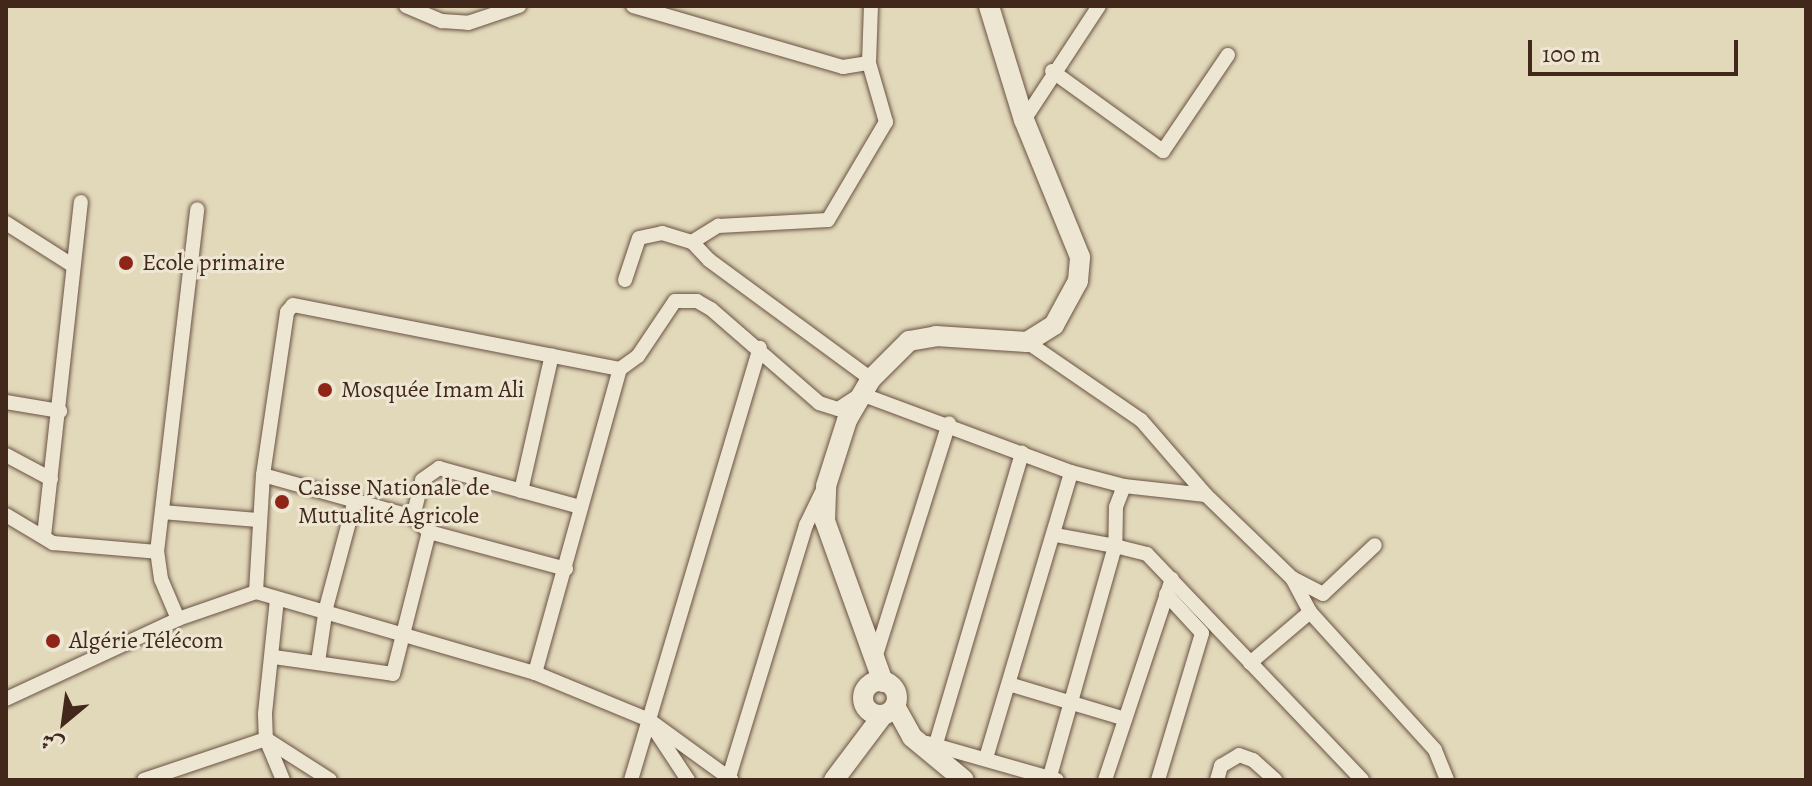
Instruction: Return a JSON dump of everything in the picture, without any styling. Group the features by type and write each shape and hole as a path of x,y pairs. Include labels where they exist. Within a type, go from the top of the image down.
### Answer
{"main road":[{"path":"839,774 894,689 883,682 825,521 827,484 847,420 866,386 909,341 936,336 1027,342 1065,310 1078,281 1080,257 1024,120 989,6"},
{"path":"883,682 864,692 964,780"}],"street":[{"path":"406,6 430,17 468,23 519,6"},
{"path":"633,6 843,67 869,63"},
{"path":"692,242 718,226 828,220 886,122 869,63 871,6"},
{"path":"1024,120 1052,71 1099,6"},
{"path":"1052,71 1163,151 1228,55"},
{"path":"44,536 81,202"},
{"path":"178,619 161,579 157,552 197,209"},
{"path":"6,223 72,265"},
{"path":"625,280 639,238 662,233 692,242 709,260 866,386 1071,472 1124,486 1206,495"},
{"path":"535,673 620,369 638,356 675,301 686,299 711,309 760,348 819,403 838,409 866,386"},
{"path":"256,592 263,475 287,312 293,305 620,369"},
{"path":"1027,342 1118,400 1206,495 1292,578 1323,594 1375,545"},
{"path":"631,780 760,348"},
{"path":"521,491 552,355"},
{"path":"6,402 60,411"},
{"path":"875,658 949,423"},
{"path":"935,747 1022,453"},
{"path":"6,455 51,479"},
{"path":"413,517 422,480 439,468 581,507"},
{"path":"986,758 1012,685 1071,472"},
{"path":"263,475 413,517 429,532 566,569"},
{"path":"6,699 178,619 256,592 326,608 535,673 649,720 730,778 806,525 827,484"},
{"path":"912,737 935,747 1053,778 1115,546 1116,507 1124,486"},
{"path":"318,662 326,608 355,500"},
{"path":"162,512 258,520"},
{"path":"6,515 44,536 78,549 157,552"},
{"path":"274,657 393,674 429,532"},
{"path":"1055,535 1147,554 1362,780"},
{"path":"1292,578 1310,612 1435,750 1447,780"},
{"path":"1105,780 1172,579"},
{"path":"1158,780 1202,633 1166,594"},
{"path":"277,599 266,739 283,780"},
{"path":"1250,663 1310,612"},
{"path":"1012,685 1125,719"},
{"path":"649,720 688,780"},
{"path":"144,780 182,773 266,739"},
{"path":"266,739 330,780"},
{"path":"1217,780 1221,766 1239,755 1253,760 1275,780"}],"place":[{"name":"Ecole primaire","path":"126,263"},
{"name":"Mosquée Imam Ali","path":"325,390"},
{"name":"Caisse Nationale de Mutualité Agricole","path":"282,502"},
{"name":"Algérie Télécom","path":"53,641"}]}
